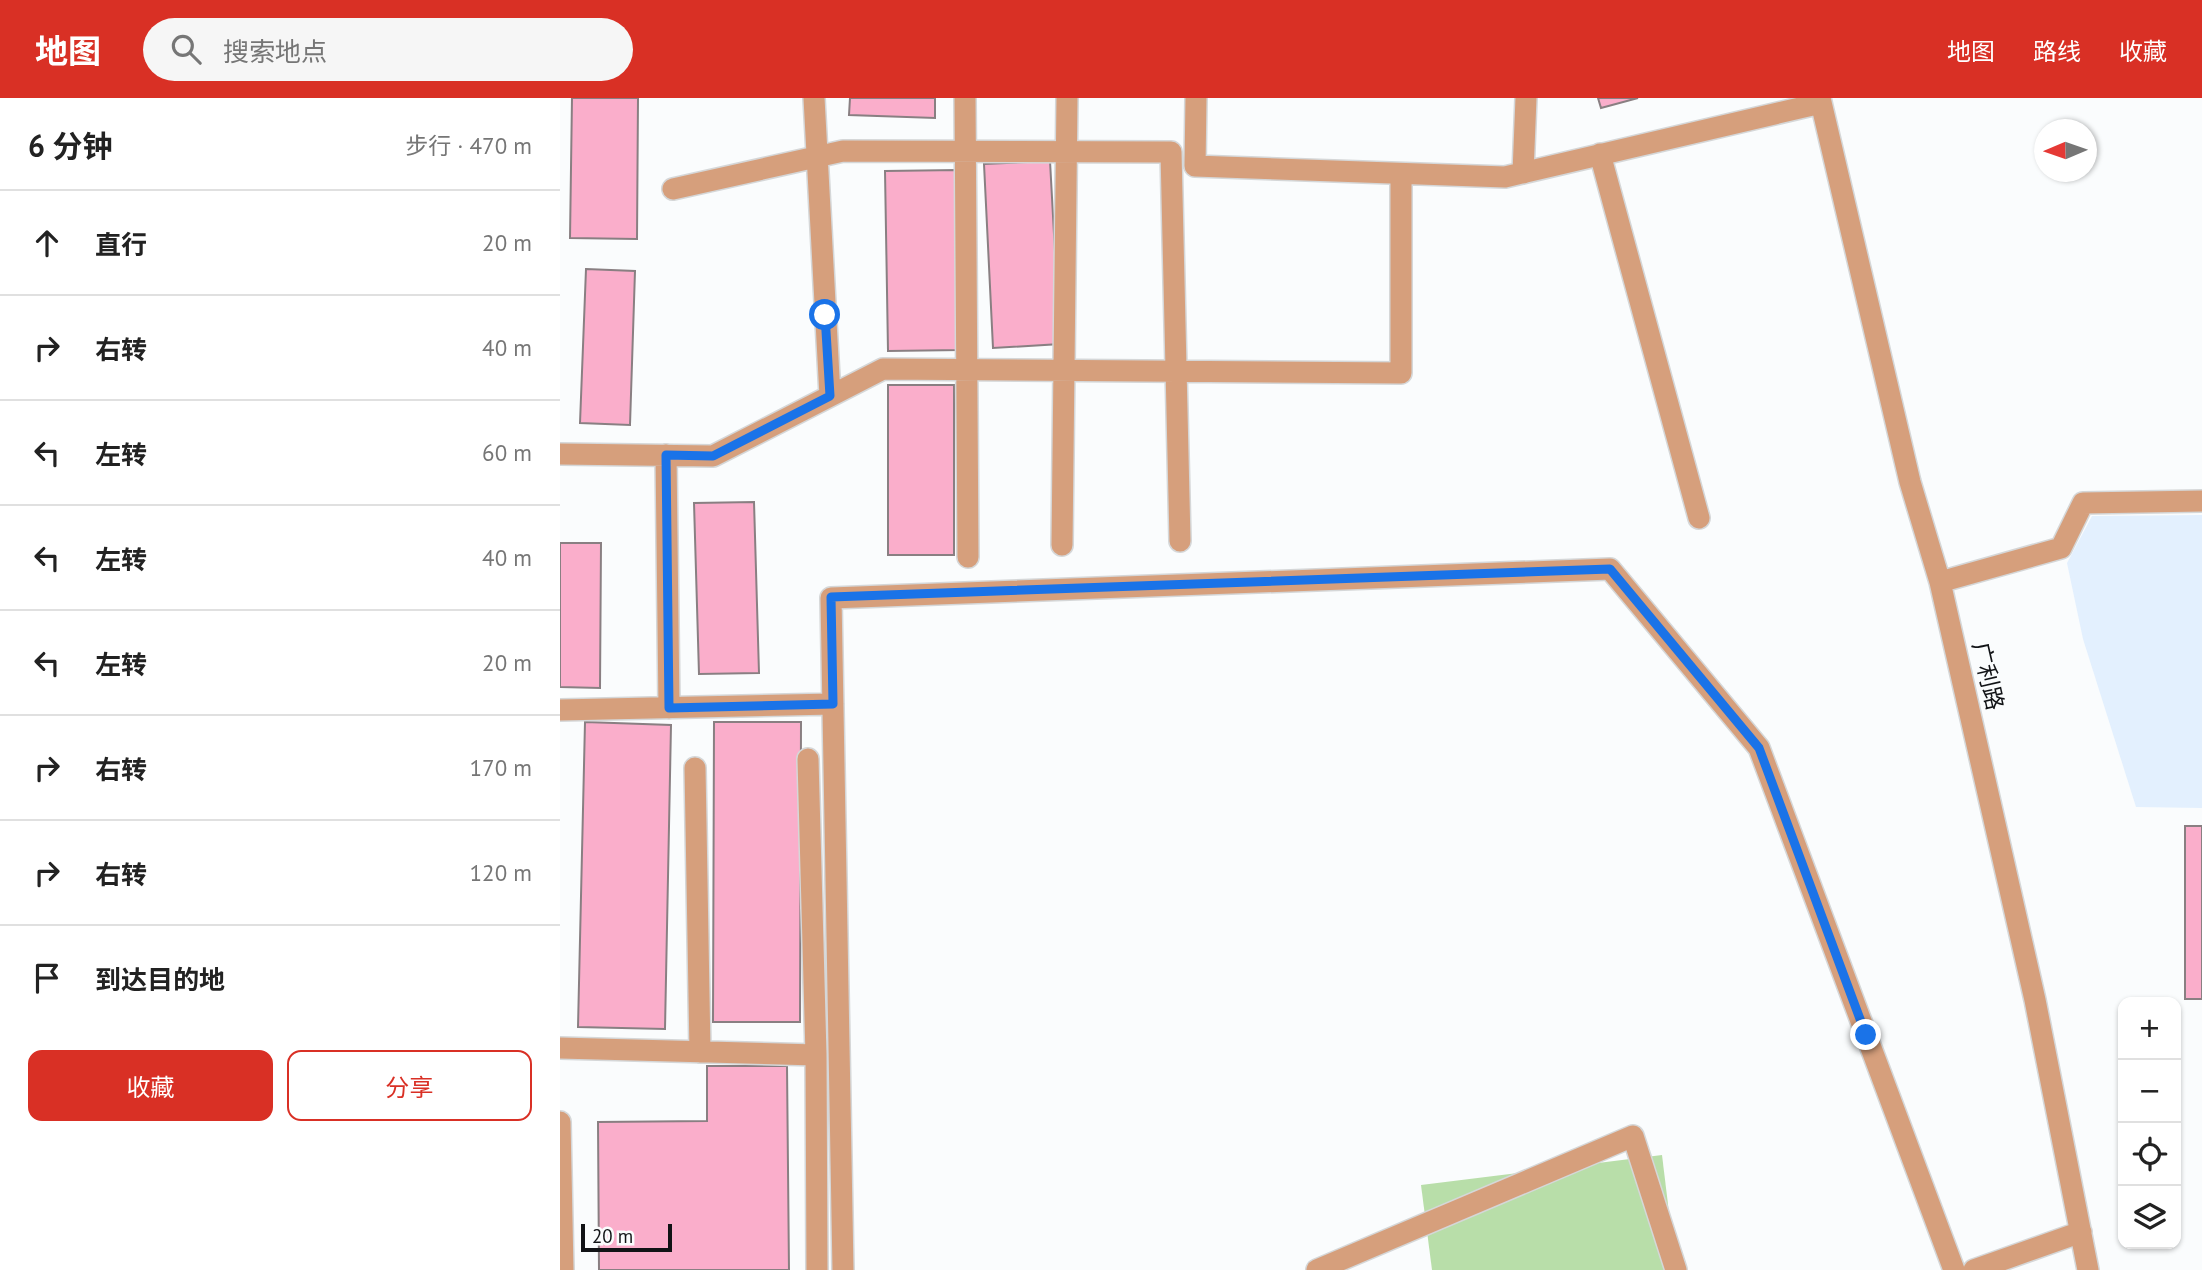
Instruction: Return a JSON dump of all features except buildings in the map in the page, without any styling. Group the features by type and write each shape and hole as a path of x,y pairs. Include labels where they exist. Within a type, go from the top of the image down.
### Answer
{"street":[{"path":"814,98 830,396"},
{"path":"965,98 968,557"},
{"path":"1062,545 1067,98"},
{"path":"1196,98 1195,166 1401,174 1514,175 1820,100"},
{"path":"1514,175 1526,98"},
{"name":"广利路","path":"1820,100 1910,482 1940,582 2035,1000 2088,1270"},
{"path":"673,189 844,151 1171,152 1180,541"},
{"path":"1600,154 1699,519"},
{"path":"560,454 713,456 883,369 1401,373 1401,174"},
{"path":"666,455 669,708"},
{"path":"1940,582 2060,548 2083,503 2202,501"},
{"path":"843,1270 831,597 1610,569 1759,748 1954,1270"},
{"path":"560,710 833,704"},
{"path":"808,759 816,1055 817,1270"},
{"path":"695,768 699,1052"},
{"path":"560,1048 816,1055"},
{"path":"560,1122 563,1270"},
{"path":"1317,1270 1633,1136 1676,1270"},
{"path":"1974,1270 2081,1232"}],"shaded area":[{"path":"2202,515 2202,808 2136,807 2083,639 2067,563 2092,516"}],"green space":[{"path":"1662,1155 1676,1270 1432,1270 1421,1185"}],"route":[{"path":"825,315 830,396 713,456 666,455 669,708 833,704 831,597 1610,569 1759,748 1866,1035"}]}
